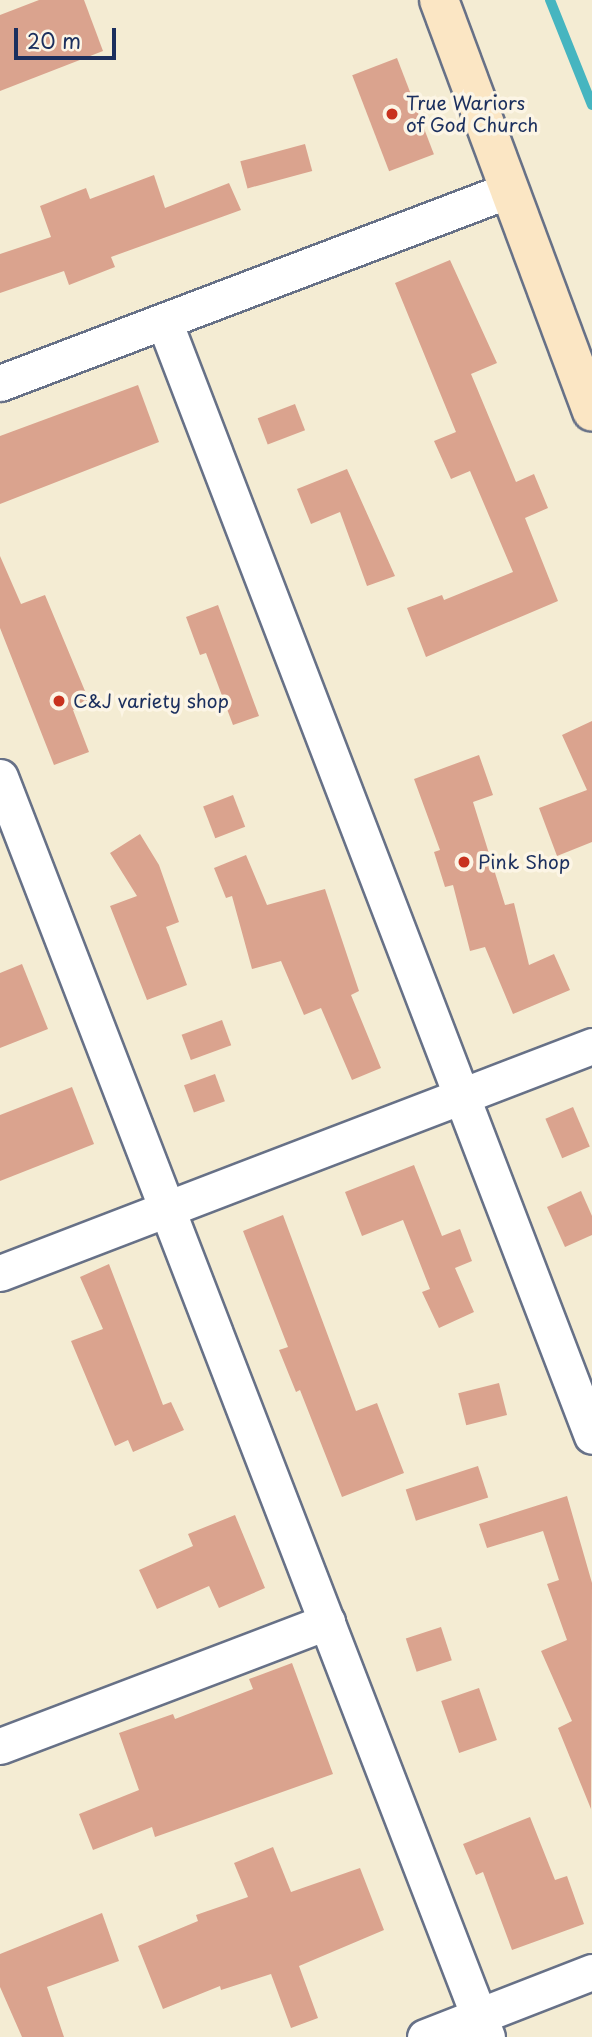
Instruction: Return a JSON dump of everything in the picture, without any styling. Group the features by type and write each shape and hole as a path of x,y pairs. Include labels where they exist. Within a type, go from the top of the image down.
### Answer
{"street":[{"path":"439,0 592,412"},
{"path":"0,383 509,190"},
{"path":"164,321 464,1095 592,1436"},
{"path":"0,777 483,2026"},
{"path":"0,1273 592,1046"},
{"path":"0,1746 327,1622"},
{"path":"425,2037 483,2026 592,1972"}],"building":[{"path":"39,0 84,0 103,51 0,91 0,15"},
{"name":"True Wariors of God Church","path":"397,58 434,154 389,171 352,75"},
{"path":"305,144 312,171 248,188 240,161"},
{"path":"154,175 165,208 229,183 241,210 111,257 115,267 69,285 64,271 0,293 0,254 51,237 40,206 86,188 90,199"},
{"path":"450,260 497,363 471,374 516,482 534,474 548,508 525,518 558,601 426,657 407,608 442,595 444,600 513,572 470,471 451,479 434,441 456,432 395,283"},
{"path":"138,385 159,442 0,504 0,436"},
{"path":"295,404 305,430 268,444 258,418"},
{"path":"347,469 395,576 367,586 340,512 311,524 297,489"},
{"path":"0,556 21,604 45,595 90,703 73,710 89,752 54,765 0,628"},
{"path":"218,605 259,716 233,725 206,653 200,655 186,617"},
{"path":"592,721 592,842 557,856 539,808 587,790 562,735"},
{"path":"479,755 493,795 473,802 505,905 514,903 529,965 554,954 570,990 513,1014 485,947 470,951 453,885 445,887 434,852 440,850 414,779"},
{"path":"233,795 245,827 215,838 203,806"},
{"path":"140,834 159,865 179,922 166,927 187,985 147,1000 110,906 137,896 110,853"},
{"path":"246,855 267,905 325,889 359,991 351,995 381,1068 352,1080 321,1008 304,1015 281,961 252,969 232,896 226,898 214,868"},
{"path":"22,964 48,1029 0,1048 0,973"},
{"path":"222,1020 231,1045 191,1060 182,1035"},
{"path":"215,1074 225,1101 194,1113 184,1085"},
{"path":"72,1087 94,1144 0,1181 0,1115"},
{"path":"573,1107 590,1147 562,1158 545,1119"},
{"path":"414,1165 442,1236 460,1229 472,1261 455,1268 474,1312 439,1328 422,1292 430,1289 403,1220 362,1236 345,1192"},
{"path":"581,1191 592,1216 592,1235 565,1247 547,1207"},
{"path":"283,1215 356,1411 377,1403 404,1473 342,1497 300,1390 296,1392 279,1350 288,1347 243,1231"},
{"path":"109,1264 163,1405 171,1402 184,1430 133,1452 128,1440 115,1446 71,1341 103,1329 80,1277"},
{"path":"499,1383 507,1415 466,1425 458,1393"},
{"path":"478,1466 488,1497 416,1521 406,1489"},
{"path":"567,1496 592,1583 591,1809 558,1728 572,1721 541,1651 567,1640 547,1584 559,1580 543,1531 487,1548 479,1524"},
{"path":"235,1515 265,1588 219,1608 209,1586 157,1609 139,1570 193,1546 188,1534"},
{"path":"441,1627 452,1660 417,1672 406,1638"},
{"path":"292,1663 333,1774 155,1837 152,1827 93,1850 79,1814 139,1790 119,1733 173,1714 175,1719 253,1689 249,1679"},
{"path":"479,1688 497,1740 459,1753 441,1701"},
{"path":"530,1817 555,1880 567,1876 584,1924 512,1950 483,1872 476,1875 463,1844"},
{"path":"273,1847 291,1892 360,1868 384,1930 299,1966 318,2018 291,2028 271,1974 221,1990 220,1986 163,2009 138,1946 198,1921 196,1915 248,1897 234,1863"},
{"path":"102,1913 119,1961 47,1987 64,2037 22,2037 0,1987 0,1954"}],"waterway":[{"path":"550,0 592,105"}],"place":[{"name":"True Wariors of God Church","path":"392,114"},
{"name":"C&J variety shop","path":"59,701"},
{"name":"Pink Shop","path":"464,862"}]}
